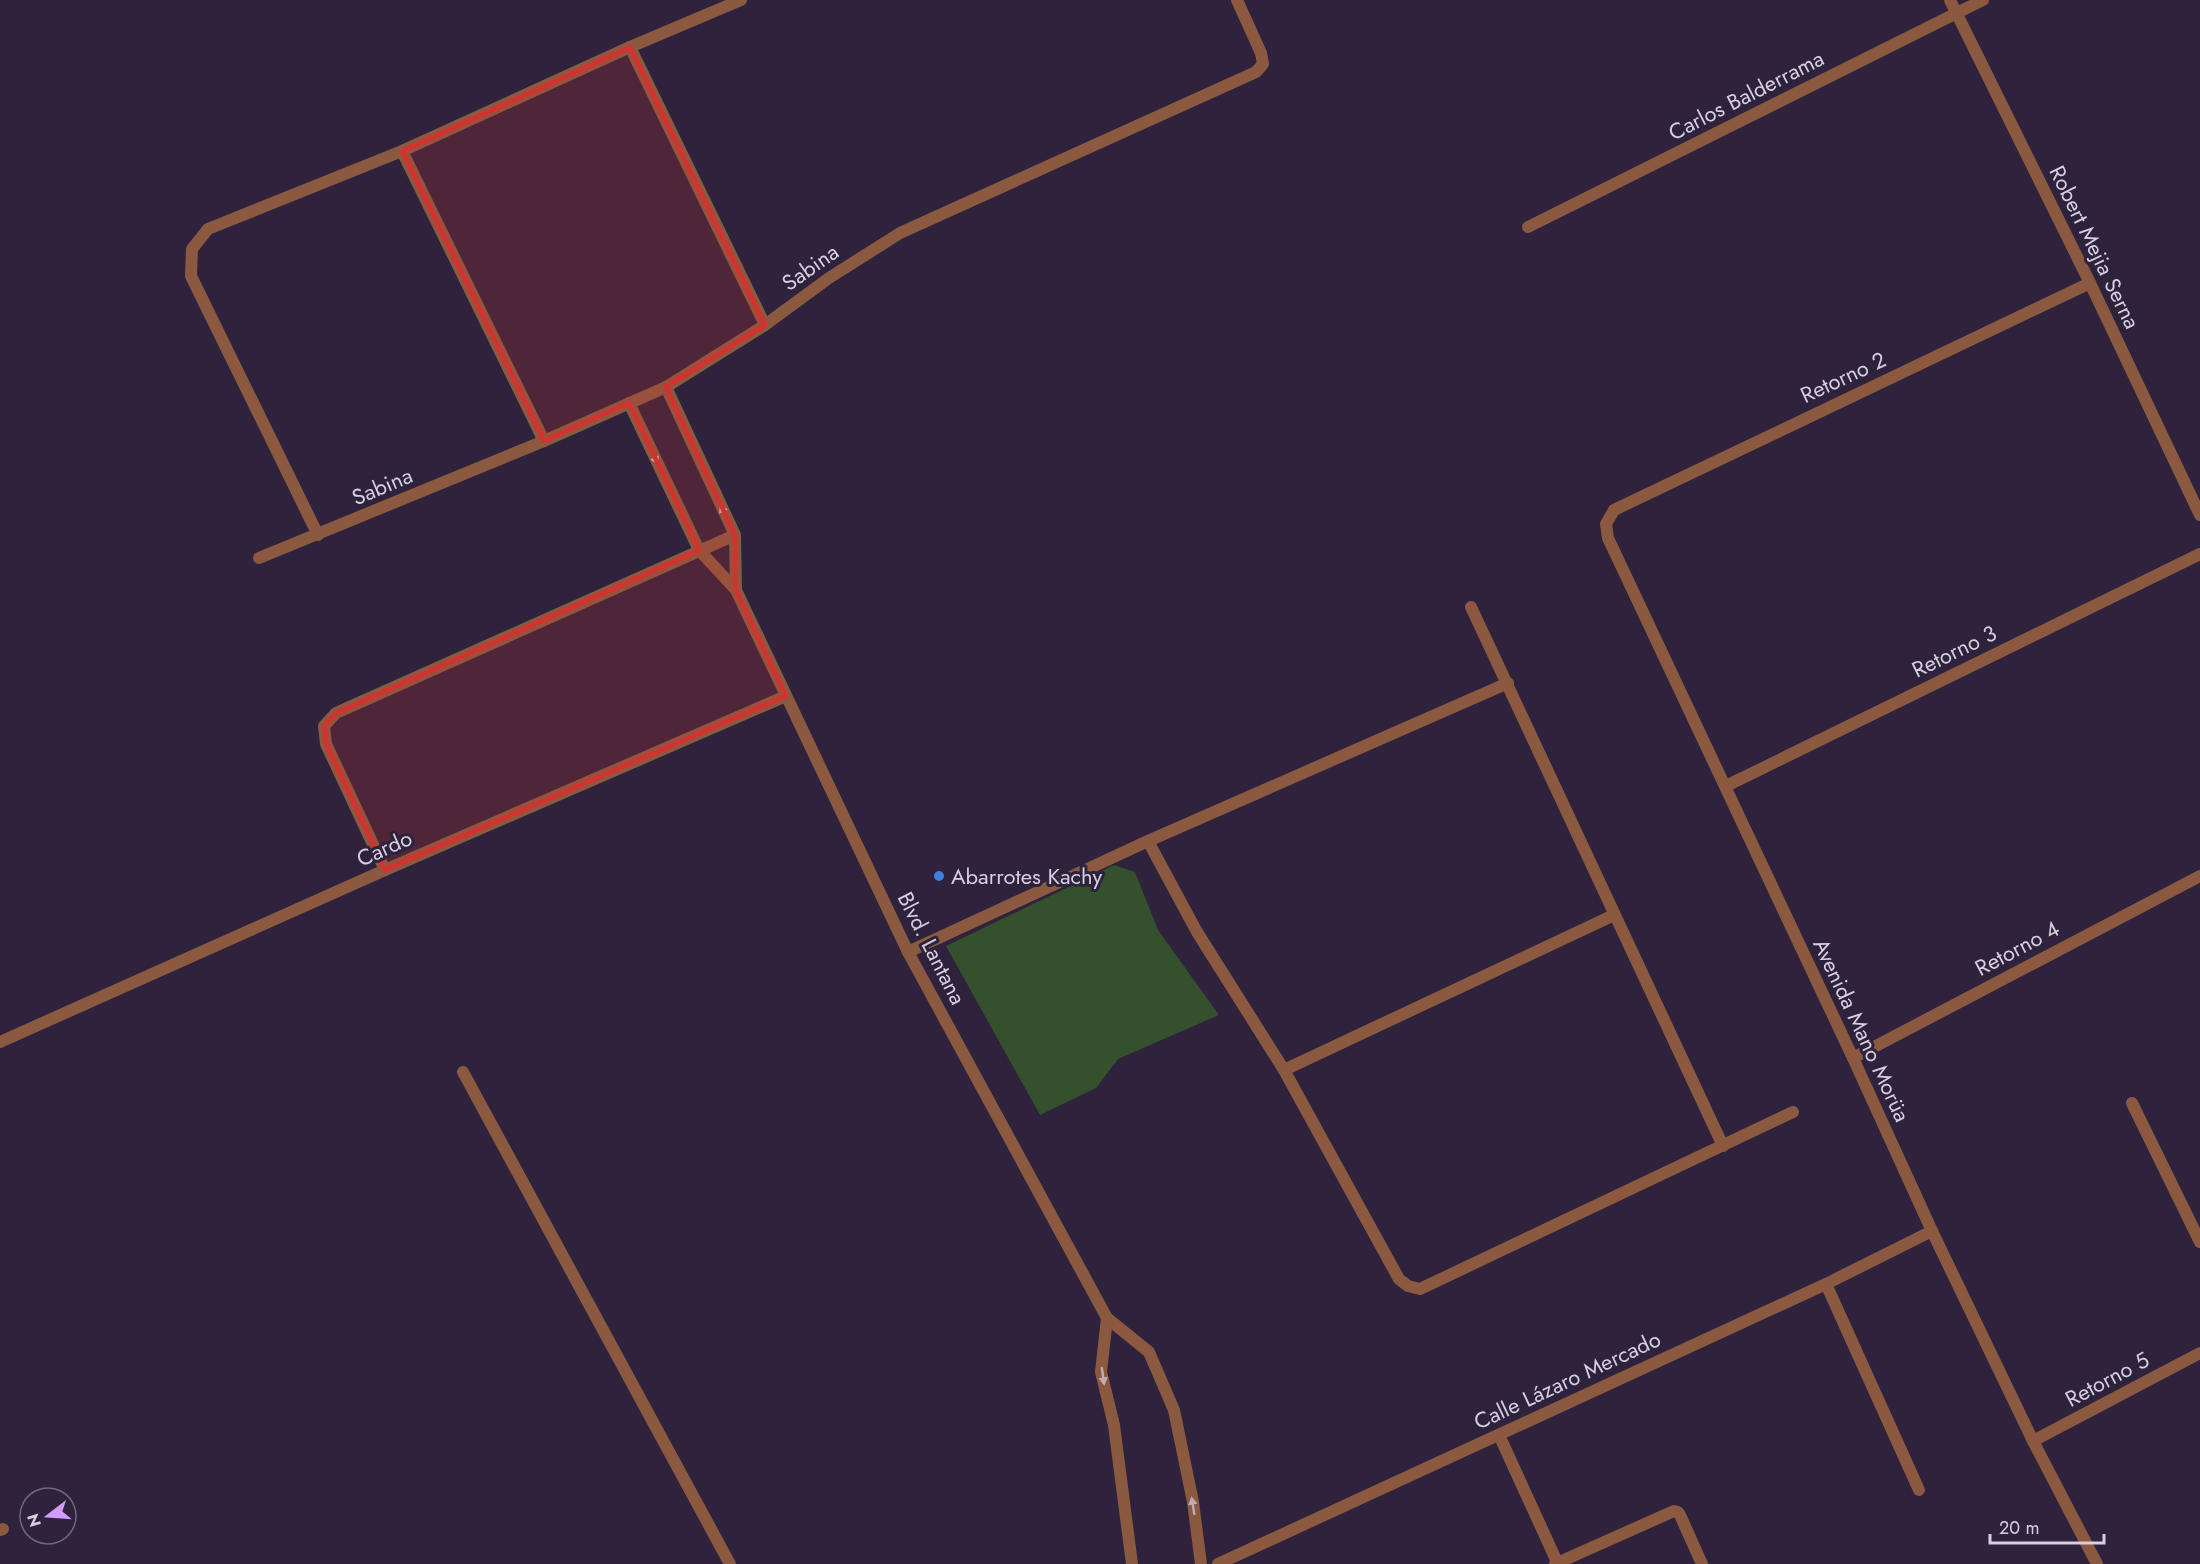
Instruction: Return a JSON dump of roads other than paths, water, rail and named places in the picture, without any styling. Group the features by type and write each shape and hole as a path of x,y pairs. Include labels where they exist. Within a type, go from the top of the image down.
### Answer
{"street":[{"path":"318,535 191,276 192,249 208,229 402,151 630,47 741,0"},
{"name":"Sabina","path":"260,558 543,441 666,387 765,325 830,278 900,233 1256,72 1263,64 1261,53 1237,0"},
{"name":"Robert Mejia Serna","path":"1950,0 2090,283 2200,515"},
{"name":"Carlos Balderrama","path":"1527,227 1983,0"},
{"path":"630,47 765,325"},
{"path":"402,151 543,441"},
{"name":"Retorno 2","path":"1614,510 2090,283"},
{"path":"666,387 735,535 736,590"},
{"path":"629,404 699,550 736,590"},
{"name":"Avenida Mano Morüa","path":"1614,510 1606,524 1608,538 1726,786 1932,1231 2033,1441 2097,1564"},
{"path":"385,870 326,744 324,726 336,713 735,535"},
{"name":"Retorno 3","path":"1726,786 2200,554"},
{"name":"Blvd. Lantana","path":"736,590 908,952 1107,1318"},
{"path":"1471,607 1723,1146"},
{"path":"908,952 1148,841 1508,683"},
{"name":"Cardo","path":"0,1042 385,870 786,696"},
{"path":"1148,841 1197,932 1284,1070 1399,1279 1408,1286 1420,1289 1793,1112"},
{"name":"Retorno 4","path":"1853,1058 2200,876"},
{"path":"1284,1070 1614,915"},
{"path":"463,1072 730,1564"},
{"path":"2132,1103 2200,1242"},
{"name":"Calle Lázaro Mercado","path":"1218,1564 1826,1284 1932,1231"},
{"path":"1826,1284 1919,1490"},
{"path":"1107,1318 1101,1372 1114,1425 1132,1564"},
{"path":"1107,1318 1149,1352 1174,1410 1192,1502 1201,1564"},
{"name":"Retorno 5","path":"2033,1441 2200,1353"},
{"path":"1499,1435 1557,1564 1674,1511 1680,1515 1702,1564"}],"place":[{"name":"Abarrotes Kachy","path":"939,876"}]}
